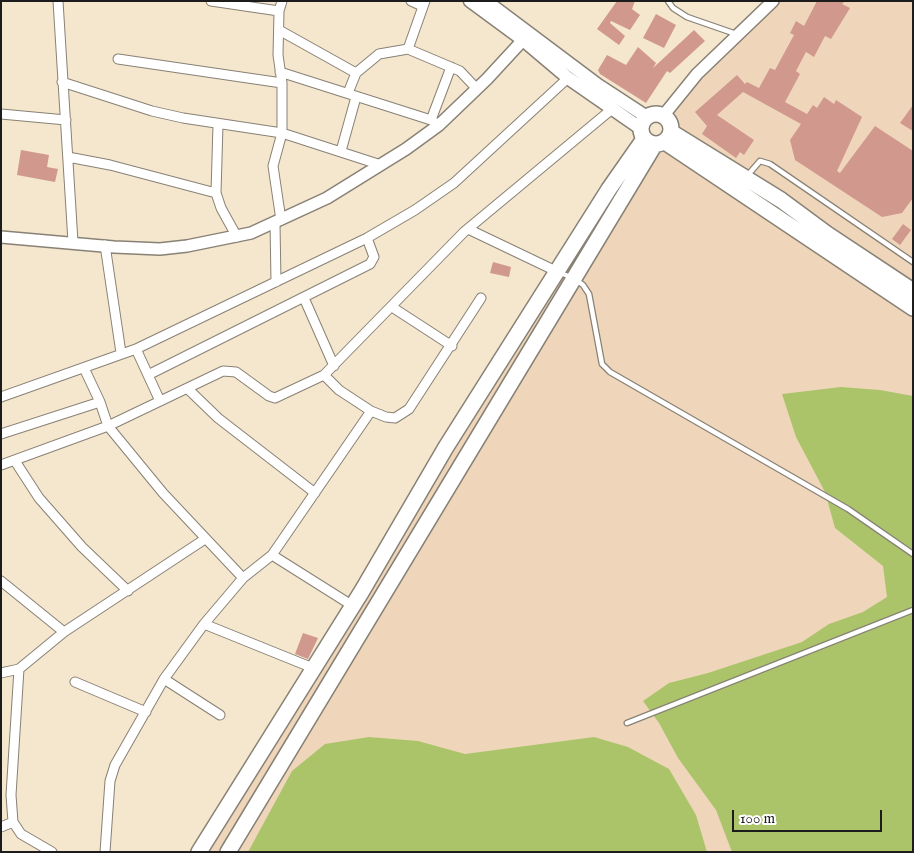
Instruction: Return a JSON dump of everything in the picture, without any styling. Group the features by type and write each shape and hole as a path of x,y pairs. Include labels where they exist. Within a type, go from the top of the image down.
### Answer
{"main road":[{"path":"470,1 523,40 568,78 612,109 654,134 913,308"},
{"path":"486,1 598,85 654,134 745,179 781,200 827,234 913,291"},
{"path":"228,852 574,278 654,134 656,114 663,116"},
{"path":"199,852 353,606 446,447 610,189 654,134"}],"street":[{"path":"58,1 73,242"},
{"path":"212,1 279,11"},
{"path":"276,282 278,222 273,166 282,133 279,11 282,1"},
{"path":"408,49 424,4 411,1"},
{"path":"663,116 681,91 736,34 772,1"},
{"path":"279,30 356,73"},
{"path":"1,236 160,248 187,246 237,237 278,222 326,198 381,165 477,89 523,40"},
{"path":"341,151 356,73 379,54 408,49 460,71 477,89"},
{"path":"118,59 282,83"},
{"path":"435,123 451,66"},
{"path":"280,72 435,123"},
{"path":"1,397 136,349 366,238 415,210 454,183 568,78"},
{"path":"62,82 152,111 218,124 282,133 381,165"},
{"path":"1,465 108,426 188,389 223,370 236,372 269,396 275,398 324,375 468,229 612,109"},
{"path":"1,114 66,120"},
{"path":"218,124 216,193 221,208 237,237"},
{"path":"68,157 110,165 216,193"},
{"path":"468,229 558,272"},
{"path":"148,375 370,264 374,257 366,238"},
{"path":"105,245 121,353"},
{"path":"304,298 334,366"},
{"path":"324,375 340,390 371,411 386,417 395,418 409,409 452,346 481,298"},
{"path":"392,307 452,346"},
{"path":"136,349 160,401"},
{"path":"84,368 100,402 108,426 163,493 243,578"},
{"path":"188,389 226,424 315,493"},
{"path":"1,434 100,402"},
{"path":"105,852 110,781 115,765 164,679 204,624 243,578 272,555 371,411"},
{"path":"15,461 39,498 82,547 128,591"},
{"path":"1,673 18,669 64,632 205,539"},
{"path":"272,555 353,606"},
{"path":"1,581 64,632"},
{"path":"204,624 314,668"},
{"path":"18,669 11,795 13,822 21,834 38,849 52,852"},
{"path":"164,679 220,715"},
{"path":"75,682 146,712"},
{"path":"1,826 13,822"}],"lane":[{"path":"668,1 673,8 686,17 736,34"},
{"path":"745,179 751,169 760,161 770,164 913,262"},
{"path":"558,272 574,278 583,285 589,294 602,364 610,372 848,509 913,554"},
{"path":"627,724 913,610"}],"shaded area":[{"path":"773,1 913,1 913,292 671,125 670,119 675,98"},
{"path":"646,141 664,149 913,308 913,852 201,852 273,733"}],"green space":[{"path":"841,387 880,390 913,396 913,852 732,852 716,810 678,758 659,723 643,701 669,683 708,673 802,642 829,624 863,612 887,597 883,566 835,528 825,492 796,437 782,394"},
{"path":"369,737 418,741 465,754 594,737 628,747 669,769 696,815 707,852 248,852 292,771 325,744"}],"building":[{"path":"617,1 635,1 632,9 640,15 630,30 611,21 610,23 625,36 619,45 597,29"},
{"path":"817,1 845,1 842,4 850,8 831,39 825,36 814,57 806,52 796,71 800,74 785,102 807,114 813,105 817,108 824,97 834,104 836,100 862,117 837,171 840,173 875,126 913,151 913,198 902,213 882,217 795,160 790,140 801,124 743,92 717,115 754,140 744,155 740,152 736,158 702,134 707,126 695,112 737,75 745,84 747,82 759,88 770,68 775,70 794,35 790,33 796,21 804,26"},
{"path":"656,14 676,25 664,48 643,38"},
{"path":"694,30 705,41 670,73 667,71 646,103 600,74 598,70 607,55 626,65 638,47 656,63 653,68"},
{"path":"913,105 913,131 900,123"},
{"path":"21,150 49,155 47,167 58,169 55,182 17,175"},
{"path":"903,224 911,230 900,245 892,239"},
{"path":"493,262 511,267 509,277 490,273"},
{"path":"303,633 318,638 308,659 295,654"}]}
